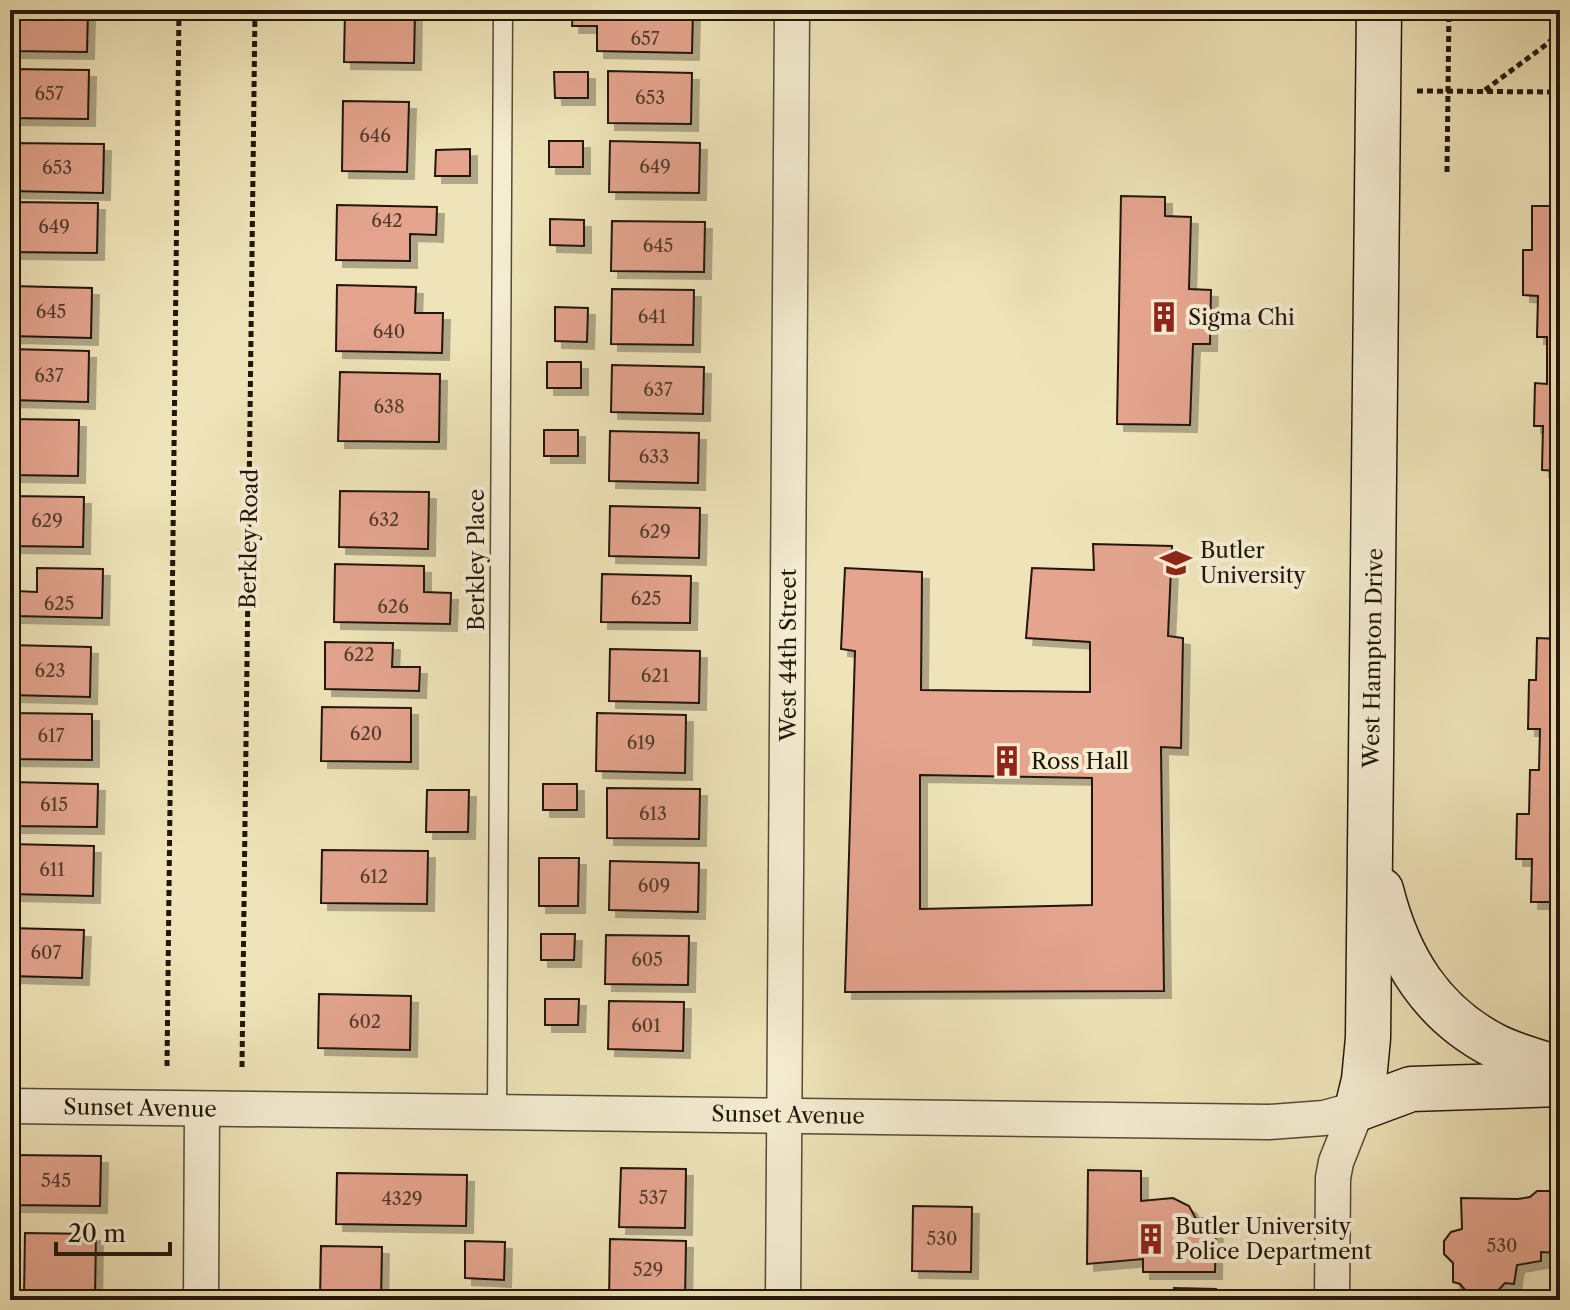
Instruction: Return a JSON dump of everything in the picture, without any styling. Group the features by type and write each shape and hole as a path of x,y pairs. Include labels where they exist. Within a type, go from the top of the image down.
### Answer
{"street":[{"name":"West 44th Street","path":"783,1300 792,10"},
{"name":"West Hampton Drive","path":"1332,1300 1333,1178 1336,1162 1357,1109 1364,1080 1368,1038 1379,10"},
{"path":"1370,848 1394,934 1419,983 1438,1005 1498,1048 1560,1069"},
{"name":"Sunset Avenue","path":"10,1106 1269,1122 1324,1118 1411,1089 1560,1084"},
{"path":"201,1300 202,1109"}],"lane":[{"name":"Berkley Place","path":"497,1111 503,10"}],"path":[{"path":"167,1066 179,10"},
{"name":"Berkley Road","path":"242,1067 255,10"},
{"path":"1447,172 1449,10"},
{"path":"1484,91 1560,31"},
{"path":"1379,90 1560,92"}],"building":[{"path":"10,10 88,10 87,52 10,51"},
{"path":"345,10 415,10 414,63 344,62"},
{"path":"573,10 693,10 692,53 597,51 597,26 572,26"},
{"path":"10,69 89,70 88,119 10,118"},
{"path":"608,71 692,73 691,124 608,123"},
{"path":"554,72 588,72 588,98 555,98"},
{"path":"343,101 409,102 407,172 342,171"},
{"path":"549,141 583,141 583,167 549,167"},
{"path":"610,141 700,143 699,193 609,192"},
{"path":"10,143 104,144 103,193 10,191"},
{"path":"470,149 470,176 435,176 436,150"},
{"path":"1554,181 1560,181 1560,471 1542,470 1543,426 1534,426 1535,383 1547,384 1547,337 1537,337 1538,296 1523,295 1523,250 1532,250 1532,206 1553,206"},
{"name":"Sigma Chi","path":"1121,196 1165,197 1165,216 1191,217 1189,289 1211,290 1210,344 1193,344 1190,425 1117,424"},
{"path":"10,202 98,203 97,253 10,252"},
{"path":"337,205 437,207 436,235 410,234 410,261 336,260"},
{"path":"550,219 584,220 584,246 550,245"},
{"path":"612,221 705,222 704,272 611,271"},
{"path":"337,285 416,287 415,313 443,313 442,353 336,351"},
{"path":"10,286 92,288 91,338 10,336"},
{"path":"612,289 694,290 693,345 611,344"},
{"path":"555,307 588,308 587,342 555,341"},
{"path":"10,349 89,351 88,402 10,400"},
{"path":"547,362 581,362 581,388 547,388"},
{"path":"612,365 704,367 703,414 611,412"},
{"path":"340,372 440,374 439,442 338,441"},
{"path":"10,419 79,420 78,476 10,475"},
{"path":"544,430 578,430 578,456 544,456"},
{"path":"610,431 699,433 698,483 609,481"},
{"path":"340,491 429,492 428,549 339,547"},
{"path":"10,496 84,497 83,547 10,546"},
{"path":"610,506 700,508 699,558 609,556"},
{"name":"Ross Hall","path":"1093,544 1172,546 1168,636 1183,638 1181,748 1161,747 1164,991 845,992 855,651 841,649 845,568 922,572 921,690 1090,692 1090,642 1026,638 1032,568 1094,570","holes":["920,775 1092,778 1092,905 920,909"]},
{"path":"335,564 424,566 424,592 451,593 450,624 334,622"},
{"path":"37,568 103,569 102,618 15,616 16,591 37,592"},
{"path":"602,574 691,576 690,623 601,622"},
{"path":"1555,602 1560,602 1560,637 1555,636"},
{"path":"1537,638 1560,639 1560,929 1553,929 1554,902 1531,902 1532,859 1516,859 1517,814 1529,814 1530,770 1539,770 1540,729 1528,729 1529,680 1536,680"},
{"path":"325,642 393,643 392,667 420,667 419,691 325,689"},
{"path":"10,645 91,647 90,697 10,695"},
{"path":"610,649 700,651 699,703 609,701"},
{"path":"322,707 411,708 411,762 321,761"},
{"path":"10,713 92,714 92,760 10,759"},
{"path":"597,713 686,715 685,773 596,771"},
{"path":"10,782 98,784 97,827 10,826"},
{"path":"543,784 577,784 577,810 543,810"},
{"path":"607,788 700,789 699,839 607,838"},
{"path":"427,790 469,790 468,832 426,832"},
{"path":"10,844 94,846 93,896 10,894"},
{"path":"322,850 428,851 427,904 321,903"},
{"path":"539,858 579,858 578,906 539,906"},
{"path":"610,861 699,863 698,912 609,910"},
{"path":"10,928 84,930 82,978 10,976"},
{"path":"541,934 575,934 574,960 541,960"},
{"path":"606,935 689,936 688,985 605,984"},
{"path":"319,994 411,996 410,1050 318,1048"},
{"path":"545,999 579,999 578,1025 545,1025"},
{"path":"609,1001 684,1002 683,1051 608,1049"},
{"path":"12,1155 101,1156 100,1206 11,1205"},
{"path":"621,1168 686,1169 685,1228 619,1227"},
{"name":"Butler University Police Department","path":"1088,1170 1141,1171 1141,1201 1173,1198 1189,1206 1196,1219 1216,1218 1215,1272 1143,1272 1143,1259 1087,1264"},
{"path":"337,1173 467,1175 466,1226 336,1224"},
{"path":"1537,1191 1560,1191 1560,1253 1541,1252 1541,1261 1517,1265 1514,1284 1505,1283 1492,1297 1471,1297 1460,1284 1453,1282 1453,1263 1444,1254 1444,1241 1451,1232 1462,1229 1461,1198 1518,1199 1530,1197"},
{"path":"913,1206 972,1207 971,1272 912,1271"},
{"path":"25,1233 96,1234 95,1299 24,1297"},
{"path":"610,1239 686,1241 685,1300 609,1300"},
{"path":"465,1241 505,1242 504,1280 465,1278"},
{"path":"321,1246 382,1247 381,1300 320,1300"},
{"path":"1174,1288 1216,1289 1216,1300 1174,1300"}],"place":[{"name":"Sigma Chi","path":"1164,317"},
{"name":"Butler University","path":"1176,563"},
{"name":"Ross Hall","path":"1007,761"},
{"name":"Butler University Police Department","path":"1151,1239"}]}
